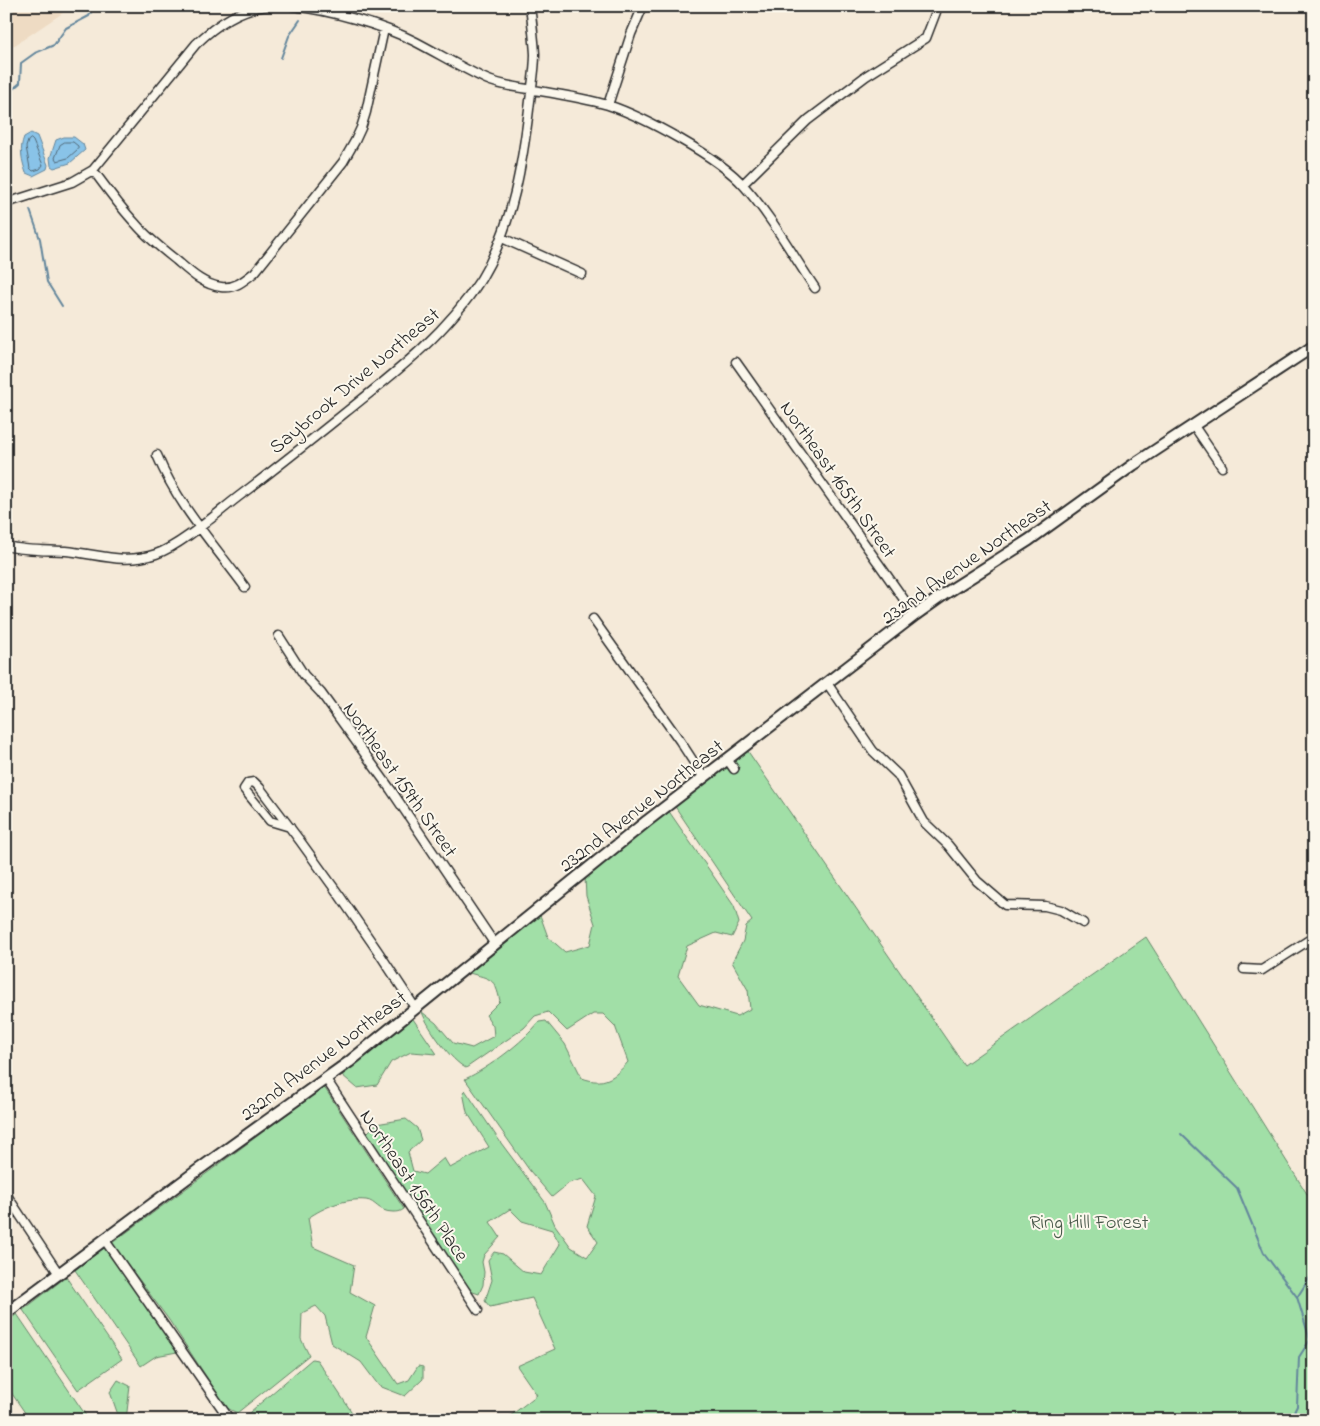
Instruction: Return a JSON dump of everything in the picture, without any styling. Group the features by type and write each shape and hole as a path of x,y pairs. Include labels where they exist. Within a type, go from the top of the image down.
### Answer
{"street":[{"path":"6,203 72,182 93,170 196,44 211,29 257,7 267,6"},
{"path":"292,6 344,17 384,29 415,42 487,80 505,86 532,89 608,105 646,122 691,146 743,184 815,288"},
{"name":"Saybrook Drive Northeast","path":"6,546 16,549 68,551 98,557 128,559 156,554 172,546 321,432 416,354 454,316 481,278 502,238 514,195 524,144 535,54 530,6"},
{"path":"608,105 631,34 643,6"},
{"path":"743,184 808,120 866,76 926,38 936,12 935,6"},
{"path":"93,170 116,202 137,226 188,270 210,284 222,287 234,286 254,272 343,162 361,128 384,29"},
{"path":"502,238 582,274"},
{"name":"232nd Avenue Northeast","path":"6,1314 242,1137 326,1079 416,1009 494,943 727,759 915,615 1029,540 1133,465 1314,346"},
{"name":"Northeast 165th Street","path":"736,362 915,615"},
{"path":"1194,426 1222,467"},
{"path":"157,455 178,497 245,587"},
{"path":"593,619 680,741 704,778"},
{"name":"Northeast 159th Street","path":"279,636 304,675 321,693 391,790 494,943"},
{"path":"826,683 873,751 898,775 924,822 948,845 989,893 1005,905 1045,906 1061,910 1083,923"},
{"path":"727,759 734,769"},
{"path":"290,827 270,821 244,789 248,783 254,782 260,788 290,827 375,945 416,1009"},
{"path":"1244,969 1262,970 1314,937"},
{"name":"Northeast 156th Place","path":"326,1079 478,1310"},
{"path":"6,1194 58,1274"},
{"path":"104,1239 230,1420"}],"shaded area":[{"path":"6,6 73,6 6,51"}],"green space":[{"name":"Ring Hill Forest","path":"747,750 964,1065 1146,937 1314,1205 1314,1420 505,1420 537,1395 517,1366 555,1349 532,1298 490,1307 485,1301 492,1280 488,1260 494,1252 503,1254 524,1272 541,1275 560,1244 552,1230 522,1221 510,1209 490,1222 500,1237 484,1255 482,1262 484,1272 483,1285 479,1294 470,1291 366,1134 376,1124 406,1119 417,1128 421,1140 408,1152 413,1171 425,1174 444,1158 450,1168 489,1147 467,1112 463,1092 465,1090 501,1143 545,1202 555,1225 571,1247 587,1257 598,1242 587,1226 596,1196 583,1179 569,1183 552,1197 530,1171 465,1079 505,1054 539,1022 546,1021 565,1044 582,1078 603,1081 613,1076 628,1062 615,1026 603,1014 593,1014 567,1031 548,1012 535,1016 524,1028 466,1068 454,1059 441,1043 429,1027 422,1012 436,1023 453,1043 472,1048 494,1036 493,1026 486,1015 500,1001 496,988 487,978 469,973 540,915 548,937 565,952 590,945 595,924 586,896 585,878 668,810 734,906 739,923 732,937 716,933 687,946 678,976 699,1005 737,1016 750,1009 748,990 732,962 743,941 746,926 752,921 674,805"},
{"path":"413,1019 437,1054 411,1052 391,1062 377,1085 357,1088 342,1075"},
{"path":"324,1087 404,1209 398,1212 388,1212 366,1200 350,1200 328,1207 308,1218 313,1247 354,1265 350,1292 375,1306 366,1337 398,1384 409,1380 418,1366 423,1367 423,1379 405,1396 379,1386 361,1362 332,1344 325,1316 316,1306 302,1313 301,1339 309,1355 237,1413 227,1408 169,1320 112,1243"},
{"path":"105,1247 177,1352 156,1356 141,1366 75,1270"},
{"path":"66,1277 122,1359 78,1390 23,1310"},
{"path":"17,1314 89,1420 30,1420 6,1385 6,1322"},
{"path":"312,1359 317,1360 357,1420 243,1420 243,1418"},
{"path":"118,1380 130,1386 126,1420 113,1420 117,1412 110,1392"}],"water":[{"path":"31,133 37,136 48,165 47,169 33,176 26,173 21,150 24,137"},
{"path":"64,137 74,137 83,144 85,150 70,163 54,168 51,166 50,158 56,140"}],"waterway":[{"path":"6,95 20,83 21,63 35,53 54,45 66,28 89,16 94,6"},
{"path":"281,58 289,36 300,20"},
{"path":"6,181 11,187"},
{"path":"30,210 40,239 47,282 62,306"},
{"path":"1181,1134 1237,1188 1264,1253 1297,1297 1310,1340 1299,1357 1297,1406 1290,1420"},
{"path":"1298,1296 1314,1271"}]}
